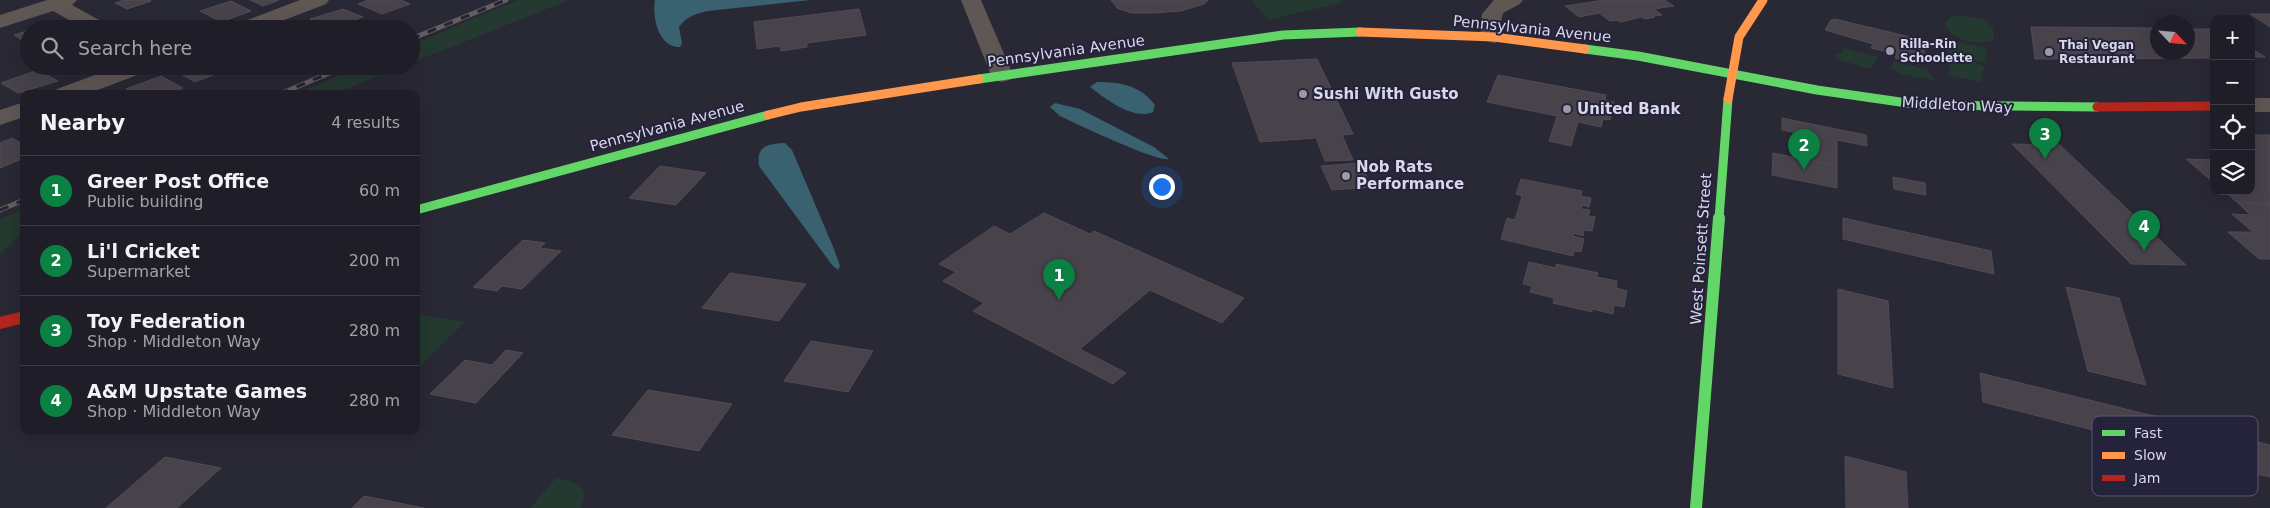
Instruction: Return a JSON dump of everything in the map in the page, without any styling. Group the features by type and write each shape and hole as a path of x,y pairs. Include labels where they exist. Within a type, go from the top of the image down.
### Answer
{"street":[{"path":"265,20 319,0"},
{"path":"971,0 1002,75"},
{"path":"1494,37 1489,29 1492,12 1500,5 1513,0"},
{"name":"West Poinsett Street","path":"1696,508 1728,97 1739,37 1763,0"},
{"path":"0,22 61,2 88,20"},
{"name":"Pennsylvania Avenue","path":"420,209 722,126 802,107 1002,75 1282,35 1376,31 1494,37 1638,56 1732,73"},
{"name":"Middleton Way","path":"1732,73 1877,100 1921,106 2034,108 2210,106"},
{"path":"76,90 116,75"},
{"path":"2255,105 2270,105"},
{"path":"0,118 20,110"},
{"path":"0,323 20,318"}],"green space":[{"path":"518,0 569,0 420,59 420,41"},
{"path":"1251,0 1340,0 1343,2 1269,20"},
{"path":"1955,15 1984,19 1993,28 1994,40 1973,42 1953,35 1945,24 1947,20"},
{"path":"1951,40 1987,48 1985,63 1947,54"},
{"path":"1844,48 1878,57 1871,69 1839,60 1833,54 1841,54"},
{"path":"1952,60 1976,62 1984,67 1980,82 1948,75"},
{"path":"1893,61 1927,69 1934,80 1900,74 1891,69"},
{"path":"340,75 381,75 344,90 305,90"},
{"path":"20,211 20,234 0,255 0,219"},
{"path":"422,315 465,322 420,366 420,317"},
{"path":"556,478 575,483 583,489 584,494 580,508 530,508"}],"water":[{"path":"655,0 810,0 695,14 685,20 679,27 682,43 680,47 672,46 666,42 658,30 654,7"},
{"path":"1097,82 1122,84 1136,89 1155,105 1153,112 1137,113 1120,107 1090,87"},
{"path":"1055,103 1080,109 1154,147 1169,159 1133,149 1060,116 1050,107"},
{"path":"785,143 792,150 834,249 840,266 838,270 832,265 759,166 759,154 764,147"}],"building":[{"path":"124,0 151,1 127,9 115,3"},
{"path":"250,0 279,0 263,6"},
{"path":"368,0 401,0 410,4 382,14 358,4"},
{"path":"1111,0 1208,0 1204,4 1181,11 1131,13 1117,8"},
{"path":"1604,0 1665,0 1674,6 1654,9 1662,15 1645,19 1641,17 1621,22 1617,20 1610,21 1599,13 1579,17 1565,6"},
{"path":"231,1 251,11 226,20 217,20 200,11"},
{"path":"343,9 363,17 355,20 310,19"},
{"path":"859,9 866,35 807,43 807,47 781,51 780,46 757,49 754,22"},
{"path":"2250,14 2270,14 2270,27 2255,17 2255,15"},
{"path":"1835,19 1910,37 1908,42 1926,47 1920,64 1895,58 1897,54 1871,48 1873,44 1825,30 1831,20"},
{"path":"2031,27 2150,28 2150,58 2035,59"},
{"path":"2195,29 2210,29 2210,58 2195,58"},
{"path":"20,33 20,39 14,35"},
{"path":"2255,51 2265,57 2255,57"},
{"path":"1317,59 1353,134 1342,135 1353,160 1325,161 1316,138 1260,142 1232,63"},
{"path":"24,75 47,75 58,81 28,90 20,90 18,93 1,83"},
{"path":"183,75 213,75 195,82"},
{"name":"United Bank","path":"1498,75 1606,95 1605,100 1614,102 1610,120 1603,119 1601,127 1578,122 1571,146 1549,141 1557,116 1487,102"},
{"path":"161,76 183,88 178,90 126,89"},
{"path":"1782,118 1866,135 1867,146 1837,140 1837,166 1810,160 1811,136 1782,130"},
{"path":"2255,135 2270,135 2270,204 2238,203 2229,195 2255,195"},
{"path":"12,138 20,143 20,160 0,168 0,143"},
{"path":"2012,144 2060,145 2186,265 2131,264"},
{"path":"1773,153 1837,166 1837,188 1772,175"},
{"path":"2186,159 2210,160 2210,180"},
{"name":"Nob Rats Performance","path":"1360,163 1372,187 1332,190 1321,166"},
{"path":"660,166 706,173 676,205 629,198"},
{"path":"1893,177 1925,183 1926,195 1894,189"},
{"path":"1521,179 1582,191 1581,196 1591,198 1589,207 1582,205 1581,209 1590,210 1588,216 1595,217 1592,231 1584,230 1583,236 1574,233 1573,236 1584,239 1581,252 1574,251 1573,256 1501,239 1507,218 1515,220 1522,196 1516,194"},
{"path":"2238,203 2270,204 2270,259 2259,259 2228,232 2253,232 2232,214 2250,215"},
{"path":"1044,213 1090,234 1094,231 1244,298 1222,323 1150,290 1080,349 1126,373 1113,384 973,311 984,303 943,281 956,272 939,264 994,226 1010,234"},
{"path":"1843,218 1991,251 1994,274 1843,239"},
{"path":"523,240 545,243 540,248 561,251 522,289 502,286 497,291 473,287"},
{"path":"1529,262 1556,268 1556,264 1598,273 1597,277 1617,281 1616,288 1627,291 1624,307 1614,305 1613,314 1592,309 1592,312 1553,303 1554,298 1530,292 1532,286 1523,284"},
{"path":"730,273 806,284 779,321 702,308"},
{"path":"2066,287 2119,298 2146,385 2088,371"},
{"path":"1838,289 1888,301 1893,388 1838,374"},
{"path":"811,341 873,351 848,392 784,381"},
{"path":"506,350 523,353 476,403 430,394 465,360 492,365"},
{"path":"1980,373 2154,416 2092,416 2092,430 1983,402"},
{"path":"648,390 732,404 699,451 612,435"},
{"path":"2258,442 2270,445 2270,477 2258,474"},
{"path":"1845,456 1906,472 1908,508 1846,508"},
{"path":"165,457 221,468 177,508 106,508"},
{"path":"364,496 424,508 352,508"}],"railway":[{"path":"420,35 506,0"},
{"path":"289,90 325,75"},
{"path":"0,210 20,202"}],"traffic: fast":[{"path":"979,79 1283,35 1360,32"},
{"path":"1585,49 1638,56 1817,90 1921,105 2097,107"},
{"path":"1696,508 1728,99"},
{"path":"420,209 768,115"}],"traffic: slow":[{"path":"1728,99 1739,37 1763,0"},
{"path":"1360,32 1494,37 1585,49"},
{"path":"768,115 801,107 979,79"}],"traffic: jam":[{"path":"2097,107 2210,106"},
{"path":"0,323 20,318"}],"place":[{"name":"Rilla-Rin Schoolette","path":"1890,51"},
{"name":"Thai Vegan Restaurant","path":"2049,52"},
{"name":"Sushi With Gusto","path":"1303,94"},
{"name":"United Bank","path":"1567,109"},
{"name":"Toy Federation","path":"2045,159"},
{"name":"Li'l Cricket","path":"1804,170"},
{"name":"Nob Rats Performance","path":"1346,176"},
{"name":"A&M Upstate Games","path":"2144,251"},
{"name":"Greer Post Office","path":"1059,300"}]}
